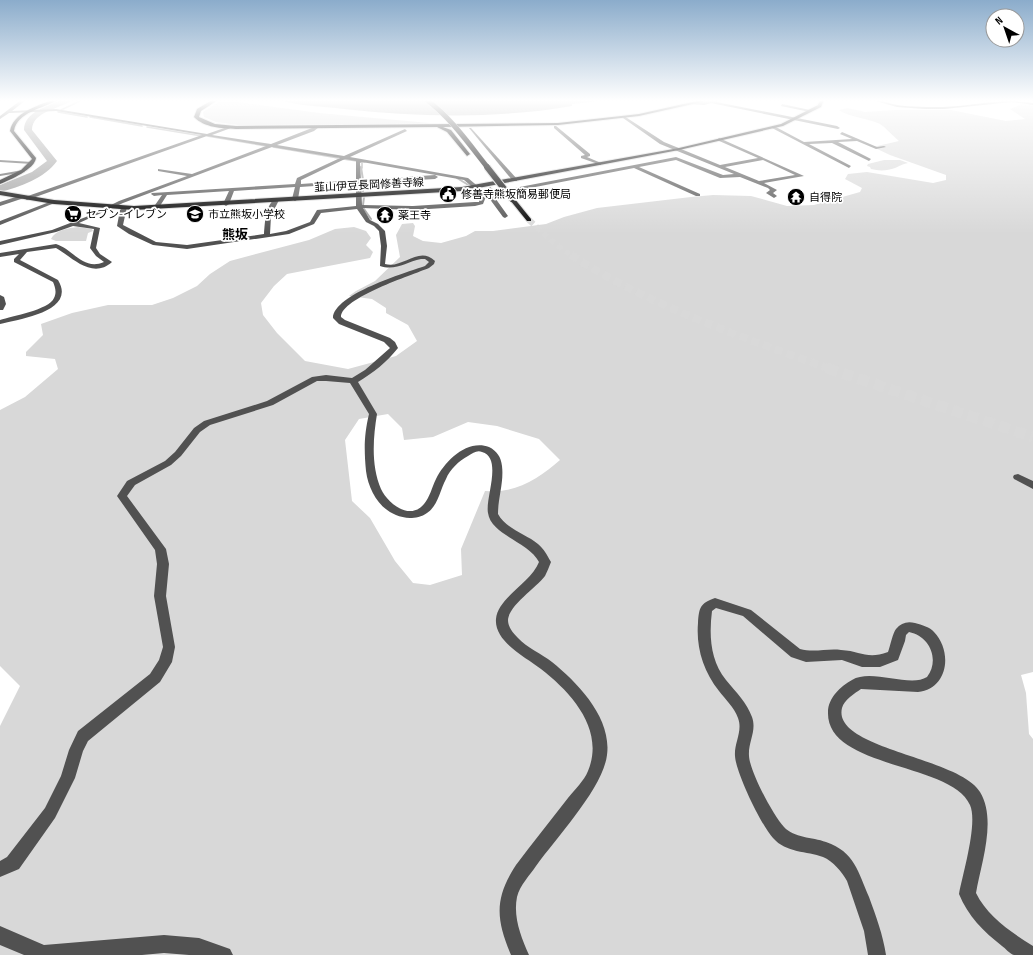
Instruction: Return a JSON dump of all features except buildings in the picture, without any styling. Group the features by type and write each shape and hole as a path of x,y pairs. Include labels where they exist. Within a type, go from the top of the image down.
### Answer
{"highway":[{"path":"463,145 499,188 512,199"},
{"path":"469,145 529,220"},
{"path":"477,145 505,184 505,189"}],"main road":[{"path":"0,182 23,171 32,164 34,159 23,145"},
{"name":"韮山伊豆長岡修善寺線","path":"0,193 54,202 125,208 156,208 360,195 475,187 697,145"}],"street":[{"path":"0,204 25,198 179,145"},
{"path":"264,145 466,179 489,196 505,216"},
{"path":"0,243 48,233 93,216 108,207 276,145"},
{"path":"295,199 299,179 372,145"},
{"path":"484,145 515,180"},
{"path":"576,145 588,155 583,157 599,164"},
{"path":"666,145 759,182 774,190 769,193 774,196"},
{"path":"732,145 801,176 759,182"},
{"path":"807,145 849,167"},
{"path":"839,145 869,160"},
{"path":"869,145 876,148 884,147"},
{"path":"125,208 123,210 120,223 122,228 143,239 160,245 192,246 283,234 314,222 319,211 359,207 418,208 475,204 481,203 481,198 489,196 692,154"},
{"path":"676,158 722,177 742,175"},
{"path":"704,170 764,159"},
{"path":"0,161 32,164"},
{"path":"0,869 12,862 50,813 68,778 76,750 83,736 155,678 165,662 169,647 160,596 163,564 160,549 122,496 131,483 168,463 178,454 197,430 207,423 270,403 315,379 326,378 353,381 374,367 394,348 387,340 342,322 338,318 339,309 375,287 427,267 432,263 432,261 424,257 412,259 393,267 382,265 384,246 382,231 376,225 368,221 359,207 360,182 358,162 361,161"},
{"path":"634,166 698,195"},
{"path":"160,170 193,176"},
{"path":"0,175 23,171"},
{"path":"146,193 454,176"},
{"path":"489,196 490,184"},
{"path":"260,201 264,187"},
{"path":"226,204 232,189"},
{"path":"191,206 199,191"},
{"path":"156,208 166,193"},
{"path":"267,236 268,216 276,200"},
{"path":"0,223 54,202"},
{"path":"0,255 46,246 58,246 73,258 89,265 96,267 108,262 98,256 93,248 96,228 72,224"},
{"path":"0,322 44,308 51,305 58,298 59,287 56,281 16,261 26,250"},
{"path":"0,297 2,304 0,308"},
{"path":"353,381 374,414 368,430 372,479 378,493 396,512 411,515 423,511 432,500 444,473 461,456 476,449 484,449 494,453 496,457 497,472 493,503 494,516 506,528 537,549 542,554 545,562 542,571 507,606 503,616 503,626 508,637 514,643 536,656 558,673 579,696 589,710 600,741 600,752 594,775 533,857 514,884 509,895 509,923 520,955"},
{"path":"1018,477 1033,486"},
{"path":"877,955 876,939 852,873 835,855 826,850 790,840 780,834 772,823 757,794 742,756 748,729 744,716 732,695 717,678 710,662 703,634 706,608 715,604 733,607 747,613 796,653 806,656 842,655 862,661 880,662 893,656 899,641 900,633 907,627 920,630 930,636 936,645 939,664 937,674 933,680 927,684 914,687 895,684 858,683 844,694 835,706 834,715 843,733 855,743 940,773 958,782 972,795 981,814 981,824 967,894 970,903 989,923 1030,955"},
{"path":"0,935 6,939 44,954 164,944 199,947 224,955"}],"shaded area":[{"path":"884,145 1033,145 1033,672 1021,675 1026,693 1029,734 1033,739 1033,955 0,955 0,726 20,686 0,666 0,410 25,397 58,369 55,359 26,356 26,352 43,335 41,324 72,313 108,305 152,305 173,298 197,286 210,274 230,261 309,240 335,229 354,227 366,231 371,238 366,245 373,252 370,258 287,274 274,286 261,303 263,315 277,333 305,361 348,369 396,356 417,341 408,325 386,313 386,308 372,299 349,296 375,281 400,257 396,235 402,224 413,223 415,226 413,236 423,241 441,243 466,236 475,231 493,231 546,224 564,217 597,208 691,197 713,195 751,196 787,206 814,205 860,192 862,188 845,179 848,174 867,172 933,183 946,180 946,175 890,155 873,147","holes":["388,414 402,428 404,440 433,437 468,422 497,426 539,439 560,460 548,470 521,486 501,491 485,491 461,549 462,575 430,585 413,583 395,561 370,518 352,501 345,440 359,419"]},
{"path":"884,160 900,160 908,163 886,170 871,169 867,166 868,164"},
{"path":"78,227 92,229 93,231 88,233 86,241 56,241 51,239 56,233"}],"waterway":[{"path":"0,189 36,174 48,166 52,161 39,145"},
{"path":"258,145 266,146"},
{"path":"273,147 338,158"},
{"path":"343,159 357,161"},
{"path":"362,168 362,162 365,162"},
{"path":"361,167 363,180"},
{"path":"457,178 470,186"},
{"path":"363,183 363,194"},
{"path":"473,189 481,196"},
{"path":"363,205 364,197"},
{"path":"364,209 371,219"}],"tunnel":[{"path":"529,220 554,243 572,256"},
{"path":"571,255 632,290 664,305 730,332 830,369"},
{"path":"827,368 1033,437"}],"place":[{"name":"修善寺熊坂簡易郵便局","path":"448,194"},
{"name":"自得院","path":"796,197"},
{"name":"セブン-イレブン","path":"73,214"},
{"name":"市立熊坂小学校","path":"195,214"},
{"name":"薬王寺","path":"385,215"}],"district":[{"name":"熊坂","path":"235,235"}]}
